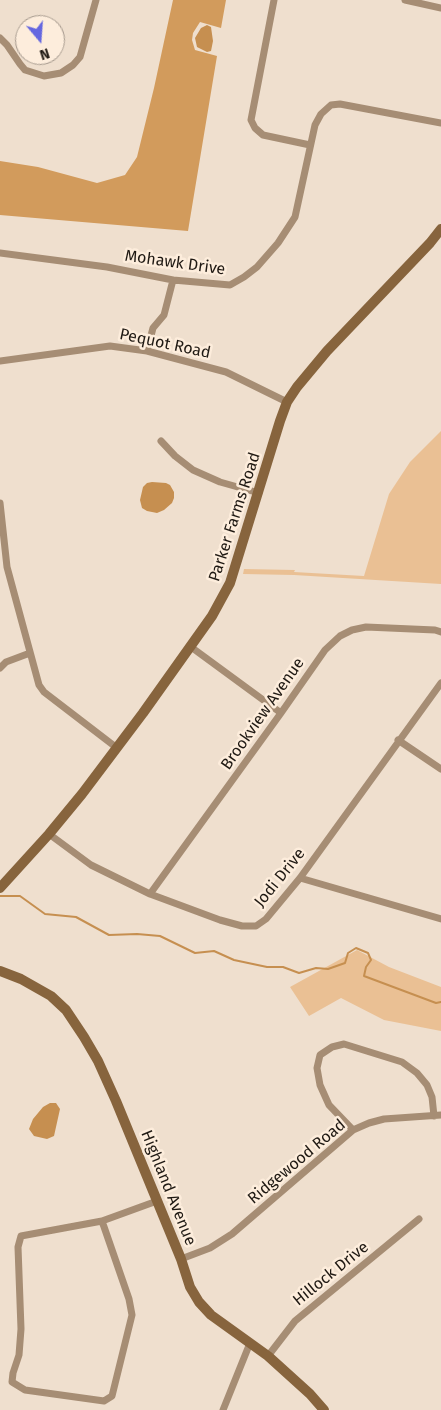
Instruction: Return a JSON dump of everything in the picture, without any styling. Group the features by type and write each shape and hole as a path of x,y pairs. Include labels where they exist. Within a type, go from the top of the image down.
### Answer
{"street":[{"path":"0,38 25,70 44,76 61,73 74,65 80,57 96,0"},
{"path":"274,0 251,120 255,128 263,135 310,145"},
{"path":"405,0 441,8"},
{"name":"Mohawk Drive","path":"0,253 107,266 173,280 230,285 244,278 257,267 278,243 295,217 315,125 321,114 331,104 340,104 441,123"},
{"name":"Parker Farms Road","path":"0,888 49,834 117,748 212,616 230,584 288,402 306,375 441,229"},
{"path":"147,351 153,328 164,314 173,280"},
{"name":"Pequot Road","path":"0,361 110,346 147,351 226,372 288,402"},
{"path":"161,442 193,470 220,482 259,493"},
{"path":"0,503 3,557 39,685 44,692 117,748"},
{"name":"Brookview Avenue","path":"150,894 325,650 340,636 366,626 435,630 441,632"},
{"path":"191,647 281,713"},
{"path":"0,668 6,662 30,653"},
{"name":"Jodi Drive","path":"49,834 91,865 150,894 227,922 242,926 256,926 266,919 300,878 441,683"},
{"path":"398,740 441,769"},
{"path":"300,878 441,919"},
{"name":"Highland Avenue","path":"0,971 46,992 62,1006 78,1027 110,1086 181,1259 190,1287 199,1302 211,1315 268,1356 310,1394 324,1410"},
{"path":"353,1130 329,1105 320,1085 317,1068 320,1054 332,1047 344,1044 402,1062 417,1073 427,1085 438,1115"},
{"name":"Ridgewood Road","path":"181,1259 210,1248 232,1234 353,1130 384,1119 438,1115"},
{"path":"102,1221 129,1299 132,1315 112,1396 104,1401 25,1390 12,1382 12,1373 19,1355 21,1329 18,1247 22,1236 102,1221 157,1201"},
{"name":"Hillock Drive","path":"268,1356 295,1321 419,1219"},
{"path":"223,1410 250,1343"}],"shaded area":[{"path":"173,0 226,0 221,28 200,22 193,33 192,40 195,50 217,56 188,231 0,215 0,161 38,167 97,183 125,175 137,157"},
{"path":"207,25 211,27 213,41 211,51 207,52 197,47 195,38 201,28"},
{"path":"441,431 441,584 294,575 243,574 244,569 295,570 294,572 364,576 389,494 410,462"},
{"path":"147,483 166,483 170,485 174,492 172,503 157,513 142,508 140,500 143,487"},
{"path":"357,950 389,967 441,987 441,1031 384,1020 341,998 309,1016 290,987"},
{"path":"50,1103 56,1103 60,1109 54,1136 47,1139 34,1136 29,1129 33,1119 43,1107"}],"waterway":[{"path":"0,896 20,896 45,914 76,917 109,935 137,934 160,936 195,953 214,951 234,960 267,967 283,967 299,973 316,968 328,969 345,963 348,953 356,948 368,953 371,960 366,967 364,976 436,1003 441,1002"}]}
